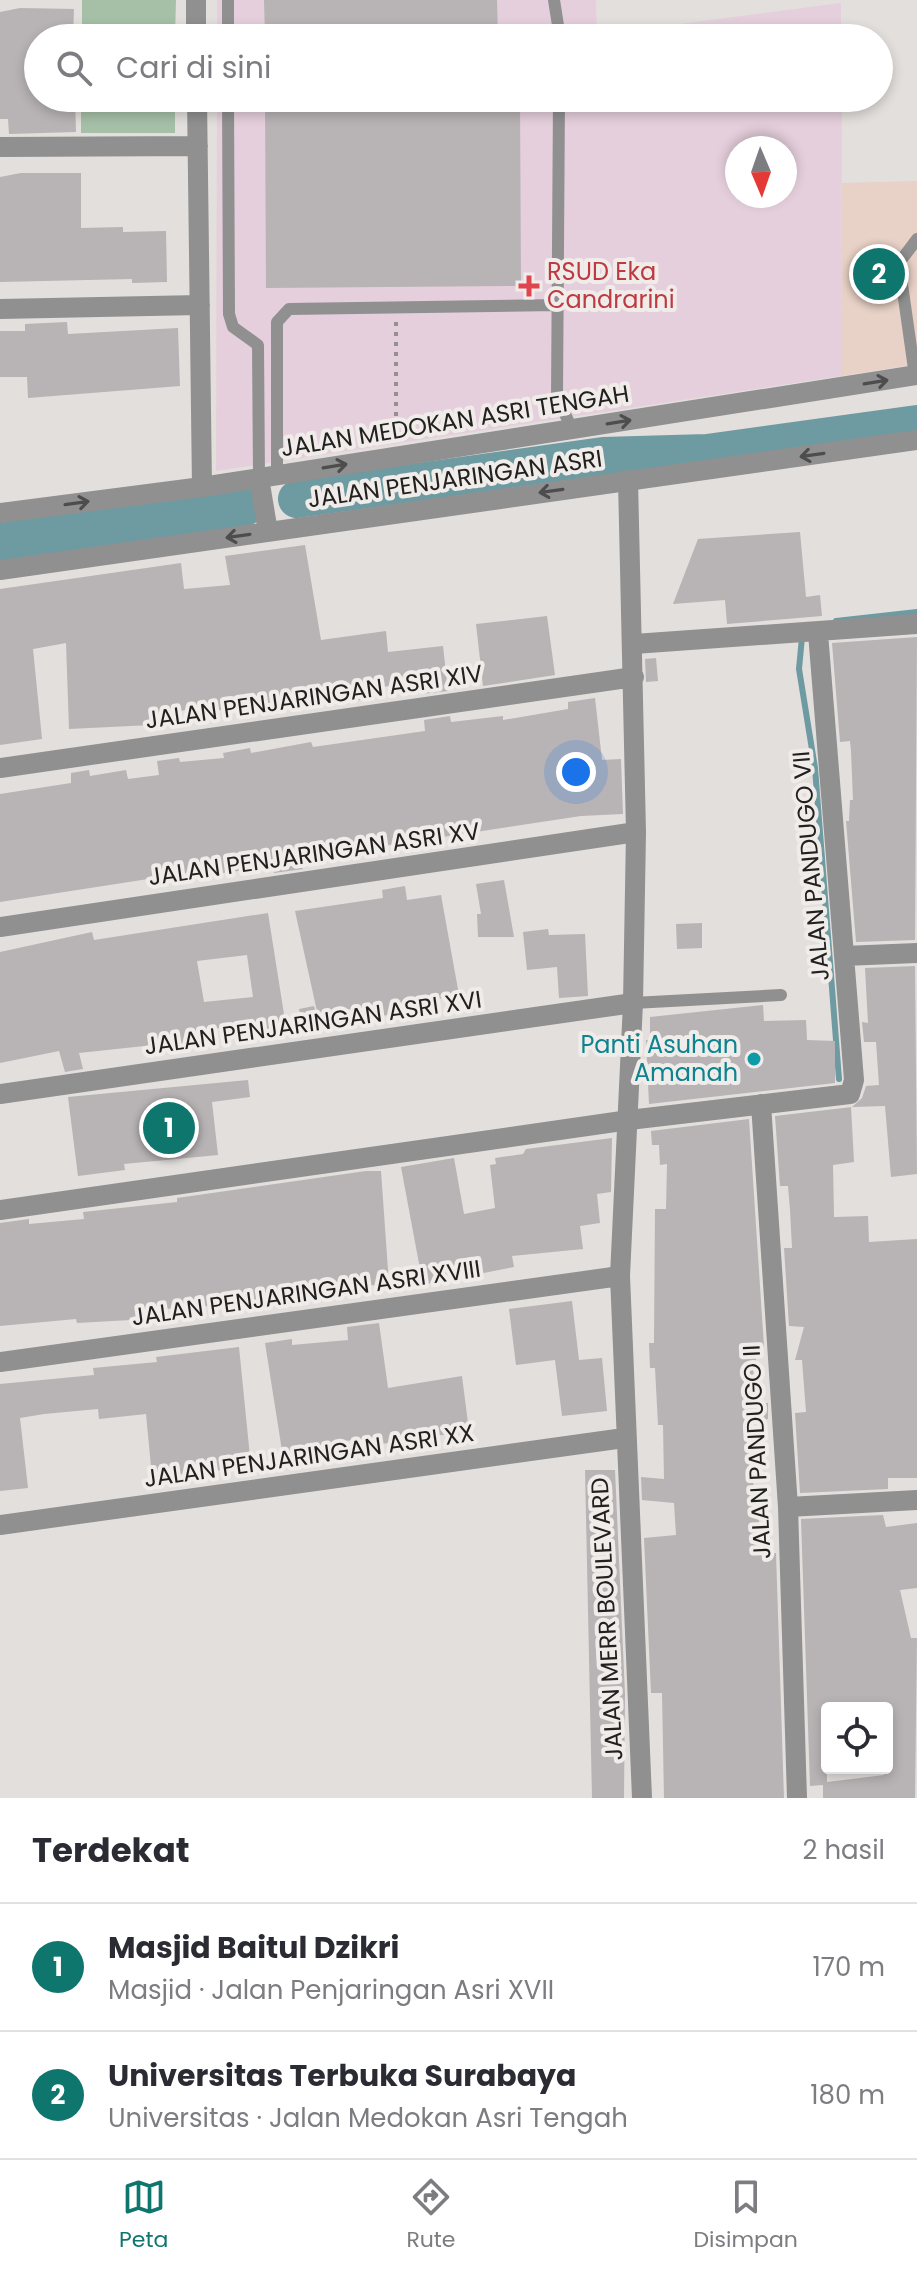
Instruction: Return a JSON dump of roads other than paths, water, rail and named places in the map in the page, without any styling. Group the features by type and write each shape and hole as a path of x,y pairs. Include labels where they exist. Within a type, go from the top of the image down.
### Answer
{"street":[{"path":"196,0 196,24"},
{"path":"197,112 202,487"},
{"path":"0,147 198,146"},
{"path":"0,309 200,305"},
{"name":"JALAN MEDOKAN ASRI TENGAH","path":"0,513 202,487 916,375"},
{"name":"JALAN PENJARINGAN ASRI","path":"0,570 917,440"},
{"path":"268,476 268,532"},
{"name":"JALAN MERR BOULEVARD","path":"628,480 636,832 629,1120 620,1276 624,1438 642,1798"},
{"path":"634,644 917,624"},
{"name":"JALAN PANDUGO VII","path":"761,1104 850,1094 854,1080 844,956 809,633"},
{"name":"JALAN PENJARINGAN ASRI XIV","path":"0,768 634,677"},
{"name":"JALAN PENJARINGAN ASRI XV","path":"0,927 636,832"},
{"path":"844,956 917,953"},
{"name":"JALAN PENJARINGAN ASRI XVI","path":"0,1094 633,1003"},
{"path":"0,1210 761,1104"},
{"name":"JALAN PANDUGO II","path":"761,1104 788,1507 797,1798"},
{"name":"JALAN PENJARINGAN ASRI XVIII","path":"0,1362 620,1276"},
{"name":"JALAN PENJARINGAN ASRI XX","path":"0,1525 624,1438"},
{"path":"788,1507 917,1500"}],"lane":[{"path":"228,0 228,24"},
{"path":"554,0 558,24"},
{"path":"228,112 229,314 233,327 258,345 277,345"},
{"path":"559,112 557,397 572,429"},
{"path":"916,375 915,345 899,263 917,239"},
{"path":"268,476 277,322 289,309 557,305"},
{"path":"258,345 268,476"},
{"path":"633,1003 781,995"}],"waterway":[{"path":"297,499 603,456 707,453 917,424"},
{"path":"0,542 245,507"},
{"path":"836,621 917,612"},
{"path":"802,637 799,669 815,768 839,1079"}],"place":[{"name":"Universitas Terbuka Surabaya","path":"879,274"},
{"name":"RSUD Eka Candrarini","path":"529,286"},
{"name":"Panti Asuhan Amanah","path":"754,1059"},
{"name":"Masjid Baitul Dzikri","path":"169,1128"}]}
